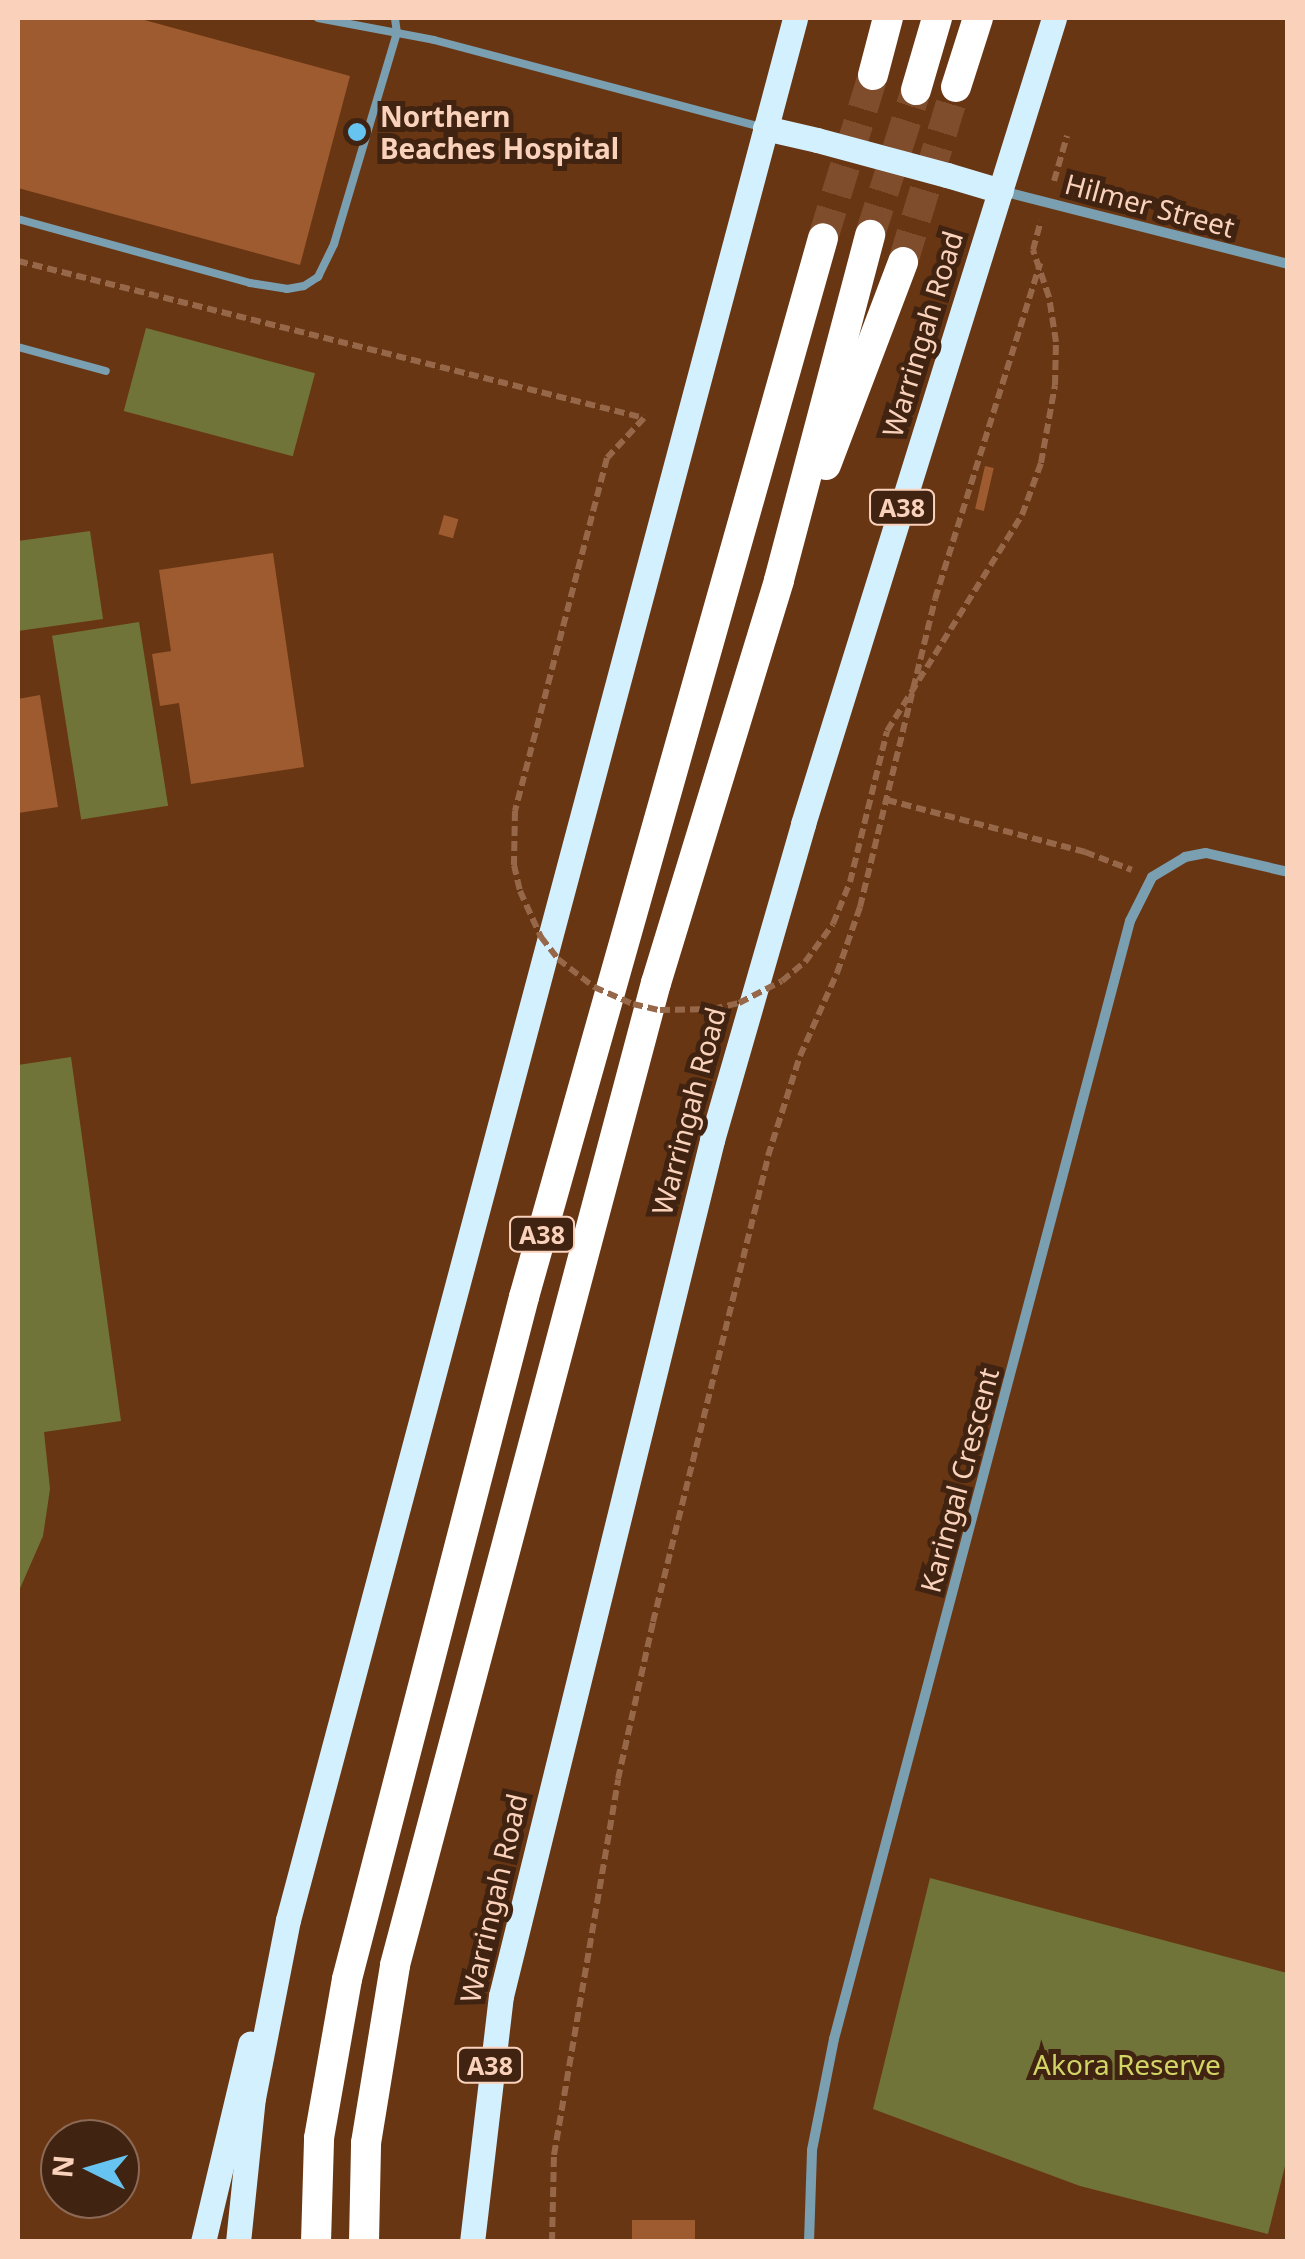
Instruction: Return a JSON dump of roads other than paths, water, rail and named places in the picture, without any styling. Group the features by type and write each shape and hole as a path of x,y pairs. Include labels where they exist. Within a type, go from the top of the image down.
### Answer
{"highway":[{"path":"872,75 888,18"},
{"path":"916,90 937,18"},
{"path":"956,87 978,18"},
{"name":"A38","path":"364,2242 366,2142 395,1965 656,983 779,580 870,235"},
{"name":"A38","path":"316,2242 319,2138 346,1979 524,1298 824,238"},
{"path":"779,580 904,262"}],"main road":[{"name":"A38","path":"238,2242 254,2098 288,1920 794,18"},
{"name":"Warringah Road","path":"472,2242 500,1996 712,1140 802,824 1054,18"},
{"path":"765,128 1001,191"},
{"path":"202,2242 238,2081 288,1920"}],"street":[{"name":"Hilmer Street","path":"1001,191 1288,264"},
{"name":"Karingal Crescent","path":"808,2242 812,2150 834,2039 1130,921 1152,877 1185,857 1206,854 1288,872"}],"lane":[{"path":"318,18 397,33 765,128"},
{"path":"18,219 250,284 287,289 304,286 327,263 397,33 395,18"},
{"path":"18,347 106,371"}],"tunnel":[{"path":"823,238 873,75"},
{"path":"903,262 956,87"},
{"path":"870,235 916,90"}],"place":[{"name":"Northern Beaches Hospital","path":"357,132"}],"park label":[{"name":"Akora Reserve","path":"1127,2064"}]}
